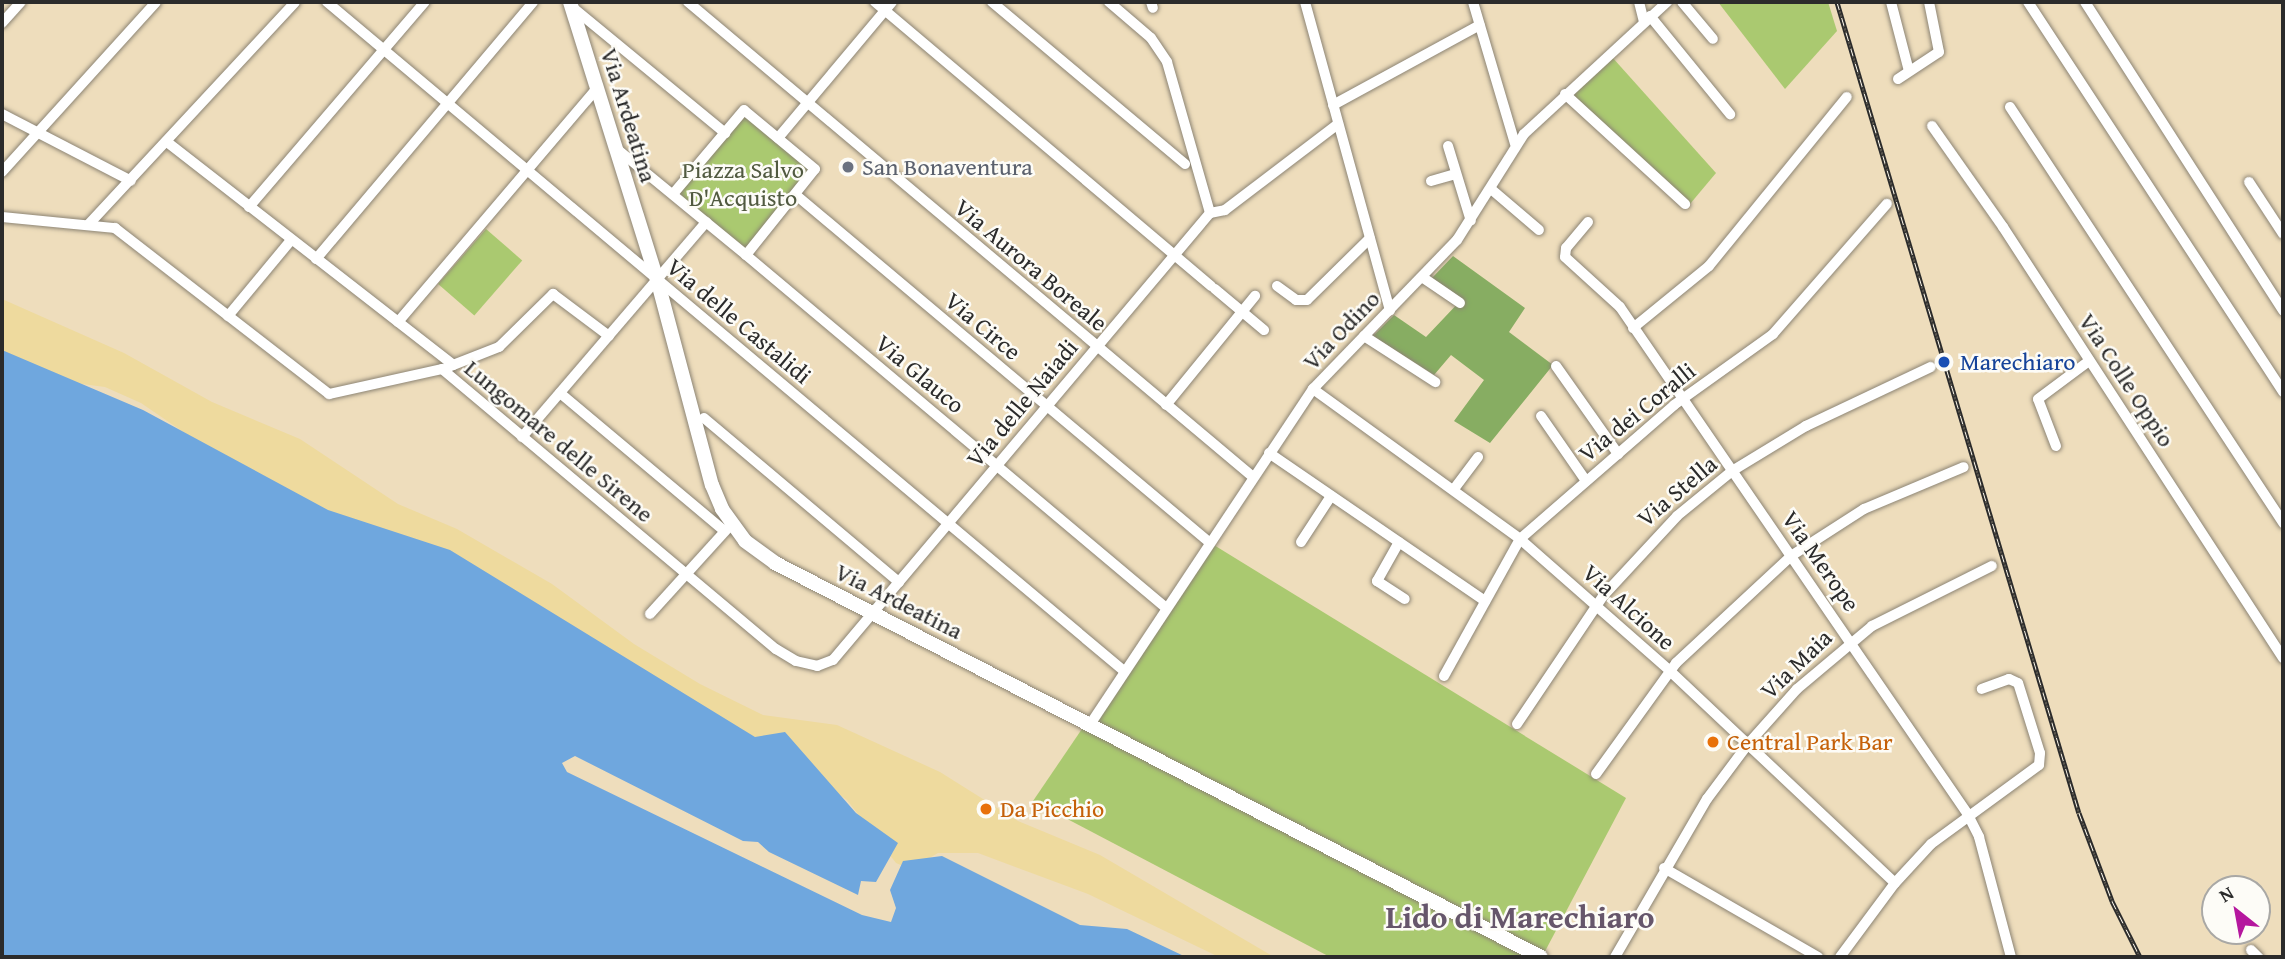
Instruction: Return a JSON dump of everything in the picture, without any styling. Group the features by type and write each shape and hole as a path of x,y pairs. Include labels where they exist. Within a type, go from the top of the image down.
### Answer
{"main road":[{"name":"Via Ardeatina","path":"570,4 657,279 707,469 728,529 768,559 1541,957"}],"street":[{"path":"2,23 21,2"},
{"path":"2,172 156,2"},
{"name":"Via delle Castalidi","path":"327,2 383,52 1124,671"},
{"path":"249,207 425,2"},
{"path":"316,259 533,2"},
{"name":"Via Aurora Boreale","path":"688,2 1252,477"},
{"path":"875,2 888,6 1264,330"},
{"path":"992,2 1185,164"},
{"path":"1109,2 1151,38 1167,62 1210,213"},
{"path":"1305,2 1390,310"},
{"path":"1474,2 1515,144"},
{"path":"1639,2 1647,19 1730,114"},
{"name":"Via Odino","path":"1089,726 1164,607 1313,389 1422,277 1471,221 1515,144 1565,94 1667,2"},
{"path":"1682,2 1713,39"},
{"path":"1891,2 1909,71"},
{"path":"1898,79 1909,71 1923,67 1940,50 1929,2"},
{"path":"2028,2 2283,391"},
{"path":"2085,2 2283,311"},
{"path":"88,225 167,142 288,3"},
{"path":"570,4 725,133"},
{"path":"778,138 888,6"},
{"path":"1333,105 1479,25"},
{"path":"398,322 597,88"},
{"path":"1565,94 1685,204"},
{"path":"1633,328 1709,267 1847,97"},
{"path":"2010,107 2283,523"},
{"path":"615,148 746,255 815,169 744,110 673,194"},
{"path":"2,114 131,181"},
{"name":"Via delle Naiadi","path":"873,613 1210,213 1225,210 1338,124"},
{"name":"Via Colle Oppio","path":"1932,126 2283,658"},
{"path":"167,142 453,365"},
{"path":"1448,146 1471,221"},
{"path":"1431,181 1456,174"},
{"path":"2249,182 2283,234"},
{"path":"1491,189 1539,229"},
{"name":"Via Circe","path":"796,195 1209,542"},
{"name":"Via dei Coralli","path":"1444,676 1520,539 1682,399 1773,334 1887,204"},
{"name":"Lungomare delle Sirene","path":"2,217 115,228 329,394 442,369 781,653 810,666 831,662 873,613"},
{"path":"522,437 706,222"},
{"name":"Via Merope","path":"1588,222 1566,248 1565,257 1616,302 1852,640 1967,813 1979,837 2011,957"},
{"path":"1277,286 1295,300 1306,300 1370,238"},
{"path":"228,316 291,240"},
{"name":"Via Glauco","path":"746,255 1164,607"},
{"path":"1422,277 1460,303"},
{"path":"442,369 499,347 553,294 609,336"},
{"path":"1166,405 1255,296"},
{"name":"Via Odino","path":"1364,336 1435,382"},
{"path":"2056,446 2038,399 2089,361"},
{"path":"1556,366 1618,454"},
{"name":"Via Stella","path":"1517,724 1597,605 1656,535 1732,471 1836,409 1931,367"},
{"name":"Via Alcione","path":"1313,389 1520,539 1670,671 1895,883"},
{"path":"560,393 728,529 650,614"},
{"path":"1541,416 1586,481"},
{"path":"704,418 899,582"},
{"path":"1269,453 1485,601"},
{"path":"1454,489 1478,457"},
{"path":"1596,774 1670,671 1711,627 1791,556 1864,509 1964,467"},
{"path":"1301,542 1331,496"},
{"path":"1399,542 1377,581 1405,599"},
{"name":"Via Maia","path":"1615,957 1664,868 1748,744 1797,689 1852,640 1915,601 1992,565"},
{"path":"1844,955 1895,883 1967,813 2039,765 2040,753 2018,683 2009,679 1982,689"},
{"path":"1664,868 1818,957"}],"green space":[{"path":"1718,2 1828,2 1837,31 1785,89"},
{"path":"1612,57 1716,173 1690,204 1573,95"},
{"name":"Piazza Salvo D'Acquisto","path":"744,110 814,169 744,253 673,194"},
{"path":"486,229 522,260 474,316 438,284"},
{"path":"1453,256 1525,308 1509,332 1553,365 1490,443 1454,421 1484,380 1451,355 1434,375 1373,336 1394,315 1426,337 1462,299 1432,278"},
{"path":"1209,542 1626,798 1542,957 1330,957 1033,801"}],"sand":[{"path":"2,299 124,353 212,402 300,439 398,504 457,529 552,584 634,644 700,684 763,715 837,725 940,772 1018,821 1100,855 1274,957 1219,957 1088,894 978,853 938,853 910,869 896,863 847,800 786,757 252,479 141,403 105,387 51,380 2,386"}],"water":[{"path":"2,350 143,410 328,510 450,550 755,737 785,732 856,813 898,843 876,882 861,881 858,895 769,852 758,842 743,841 575,756 562,763 567,772 862,915 891,922 896,908 890,890 903,861 942,856 1080,925 1127,929 1186,957 2,957"}],"railway":[{"path":"1837,2 2079,813 2112,901 2140,957"}],"place":[{"name":"San Bonaventura","path":"848,167"},
{"name":"Marechiaro","path":"1944,362"},
{"name":"Central Park Bar","path":"1713,742"},
{"name":"Da Picchio","path":"986,809"}],"district":[{"name":"Lido di Marechiaro","path":"1520,917"}]}
